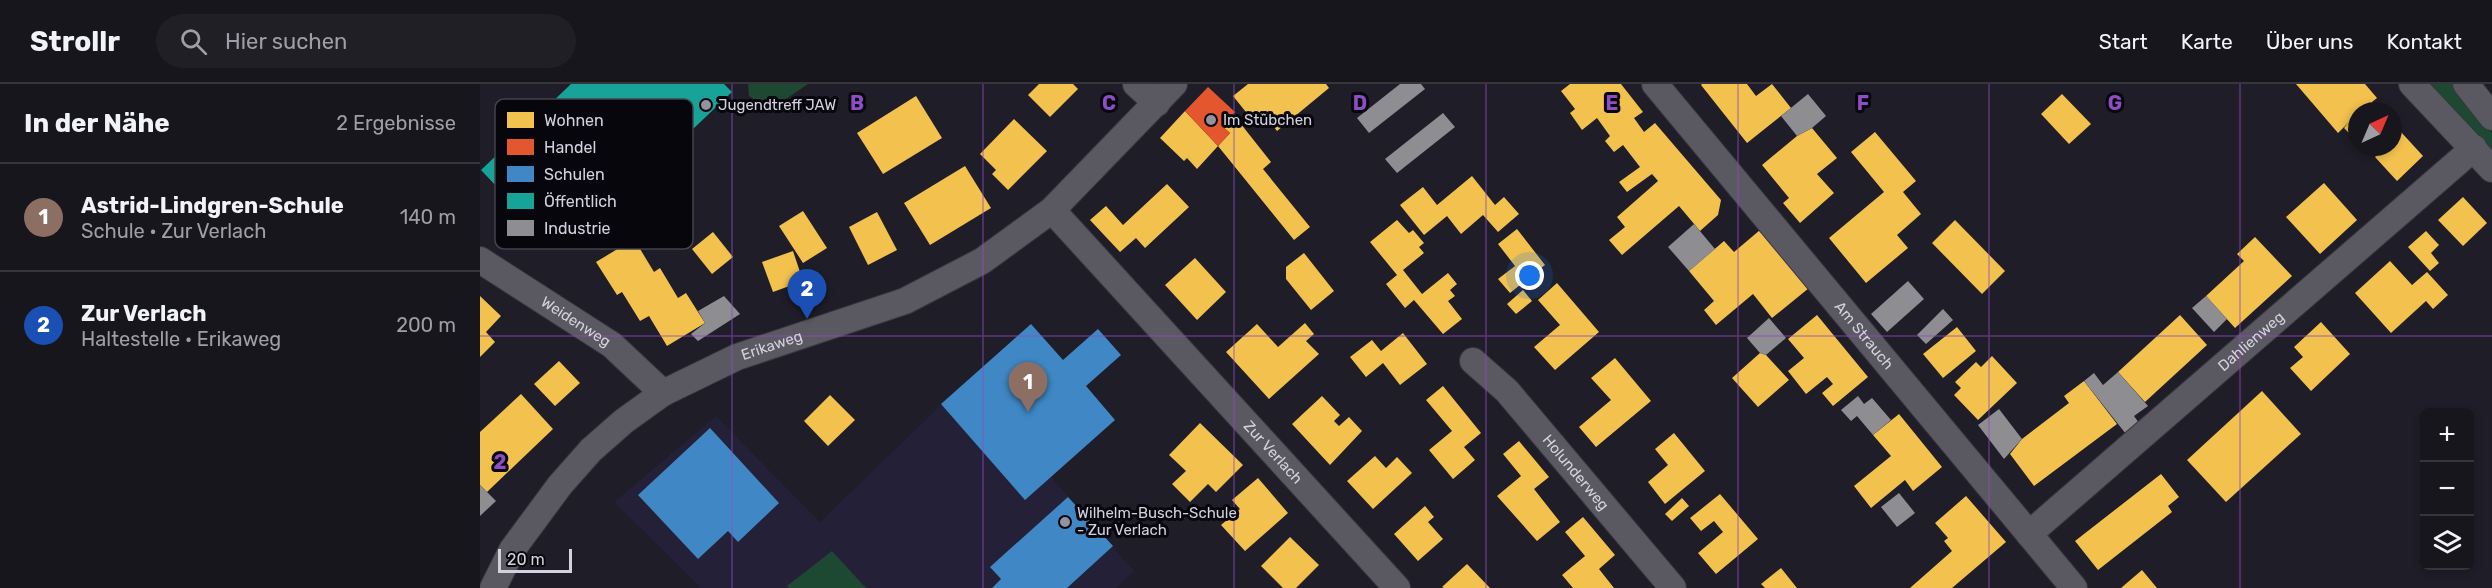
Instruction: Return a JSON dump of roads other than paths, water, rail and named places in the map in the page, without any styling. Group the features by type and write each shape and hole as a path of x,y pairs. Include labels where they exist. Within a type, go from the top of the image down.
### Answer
{"street":[{"path":"1136,84 1157,103"},
{"name":"Erikaweg","path":"493,588 512,550 560,484 591,450 624,421 663,393 737,357 905,302 982,261 1052,210 1174,84"},
{"name":"Am Strauch","path":"1655,84 2074,588"},
{"path":"2412,84 2492,169"},
{"path":"2466,84 2492,117"},
{"name":"Dahlienweg","path":"2029,534 2474,148"},
{"name":"Zur Verlach","path":"1052,210 1397,588"},
{"name":"Weidenweg","path":"480,260 612,345 663,393"},
{"name":"Holunderweg","path":"1473,362 1507,391 1673,588"}],"place":[{"name":"Jugendtreff JAW","path":"706,105"},
{"name":"Im Stübchen","path":"1211,120"},
{"name":"Zur Verlach","path":"807,319"},
{"name":"Astrid-Lindgren-Schule","path":"1028,412"},
{"name":"Wilhelm-Busch-Schule - Zur Verlach","path":"1065,522"}]}
